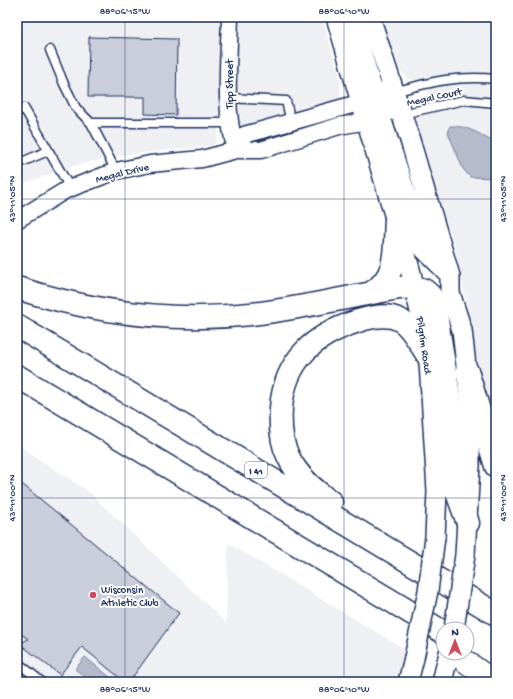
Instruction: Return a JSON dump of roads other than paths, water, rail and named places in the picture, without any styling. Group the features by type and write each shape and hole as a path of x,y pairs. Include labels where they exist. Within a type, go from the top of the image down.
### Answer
{"highway":[{"path":"371,293 384,283 391,272 394,257 396,218"},
{"path":"17,288 44,296 122,312 178,316 251,314 371,293 415,287 424,290 430,295 437,316 451,409 456,490 468,523"},
{"path":"428,356 405,324 393,317 383,316 368,318 336,328 307,349 292,367 282,396 280,418 282,440 288,456 300,475 318,493 339,509 496,603"},
{"name":"I 41","path":"17,326 496,614"},
{"path":"467,371 496,466"},
{"path":"17,376 435,627"},
{"path":"44,392 157,473 435,641"},
{"path":"475,651 496,664"},
{"path":"465,661 494,682"}],"street":[{"name":"Tipp Street","path":"230,17 230,123 236,150"},
{"path":"336,17 378,97"},
{"path":"351,17 371,85 378,97 401,114 450,276 450,293 462,330 470,393 471,422 468,523 455,621"},
{"path":"370,17 378,97 373,120 390,146 403,190 424,249 450,276"},
{"path":"236,150 244,136 378,97"},
{"name":"Megal Drive","path":"17,220 70,188 116,171 150,164 196,160 236,150 261,150 334,127 401,114"},
{"name":"Pilgrim Road","path":"373,120 396,218 415,287 428,356 437,491 435,536 428,591 408,682"},
{"path":"443,679 447,661"}],"lane":[{"path":"50,50 76,108 91,123 116,171"},
{"name":"Megal Court","path":"378,97 443,79 470,77 496,79"},
{"path":"229,98 286,101 291,122"},
{"name":"Megal Court","path":"401,114 464,100 496,103"},
{"path":"17,112 24,108 70,188"},
{"path":"91,123 230,123"},
{"path":"17,164 48,150"},
{"path":"17,662 42,682"}],"water":[{"path":"450,126 468,129 480,134 496,144 496,178 470,177 463,169 449,135 448,130"},
{"path":"85,657 116,682 92,682 75,669"}],"place":[{"name":"Wisconsin Athletic Club","path":"93,595"}]}
